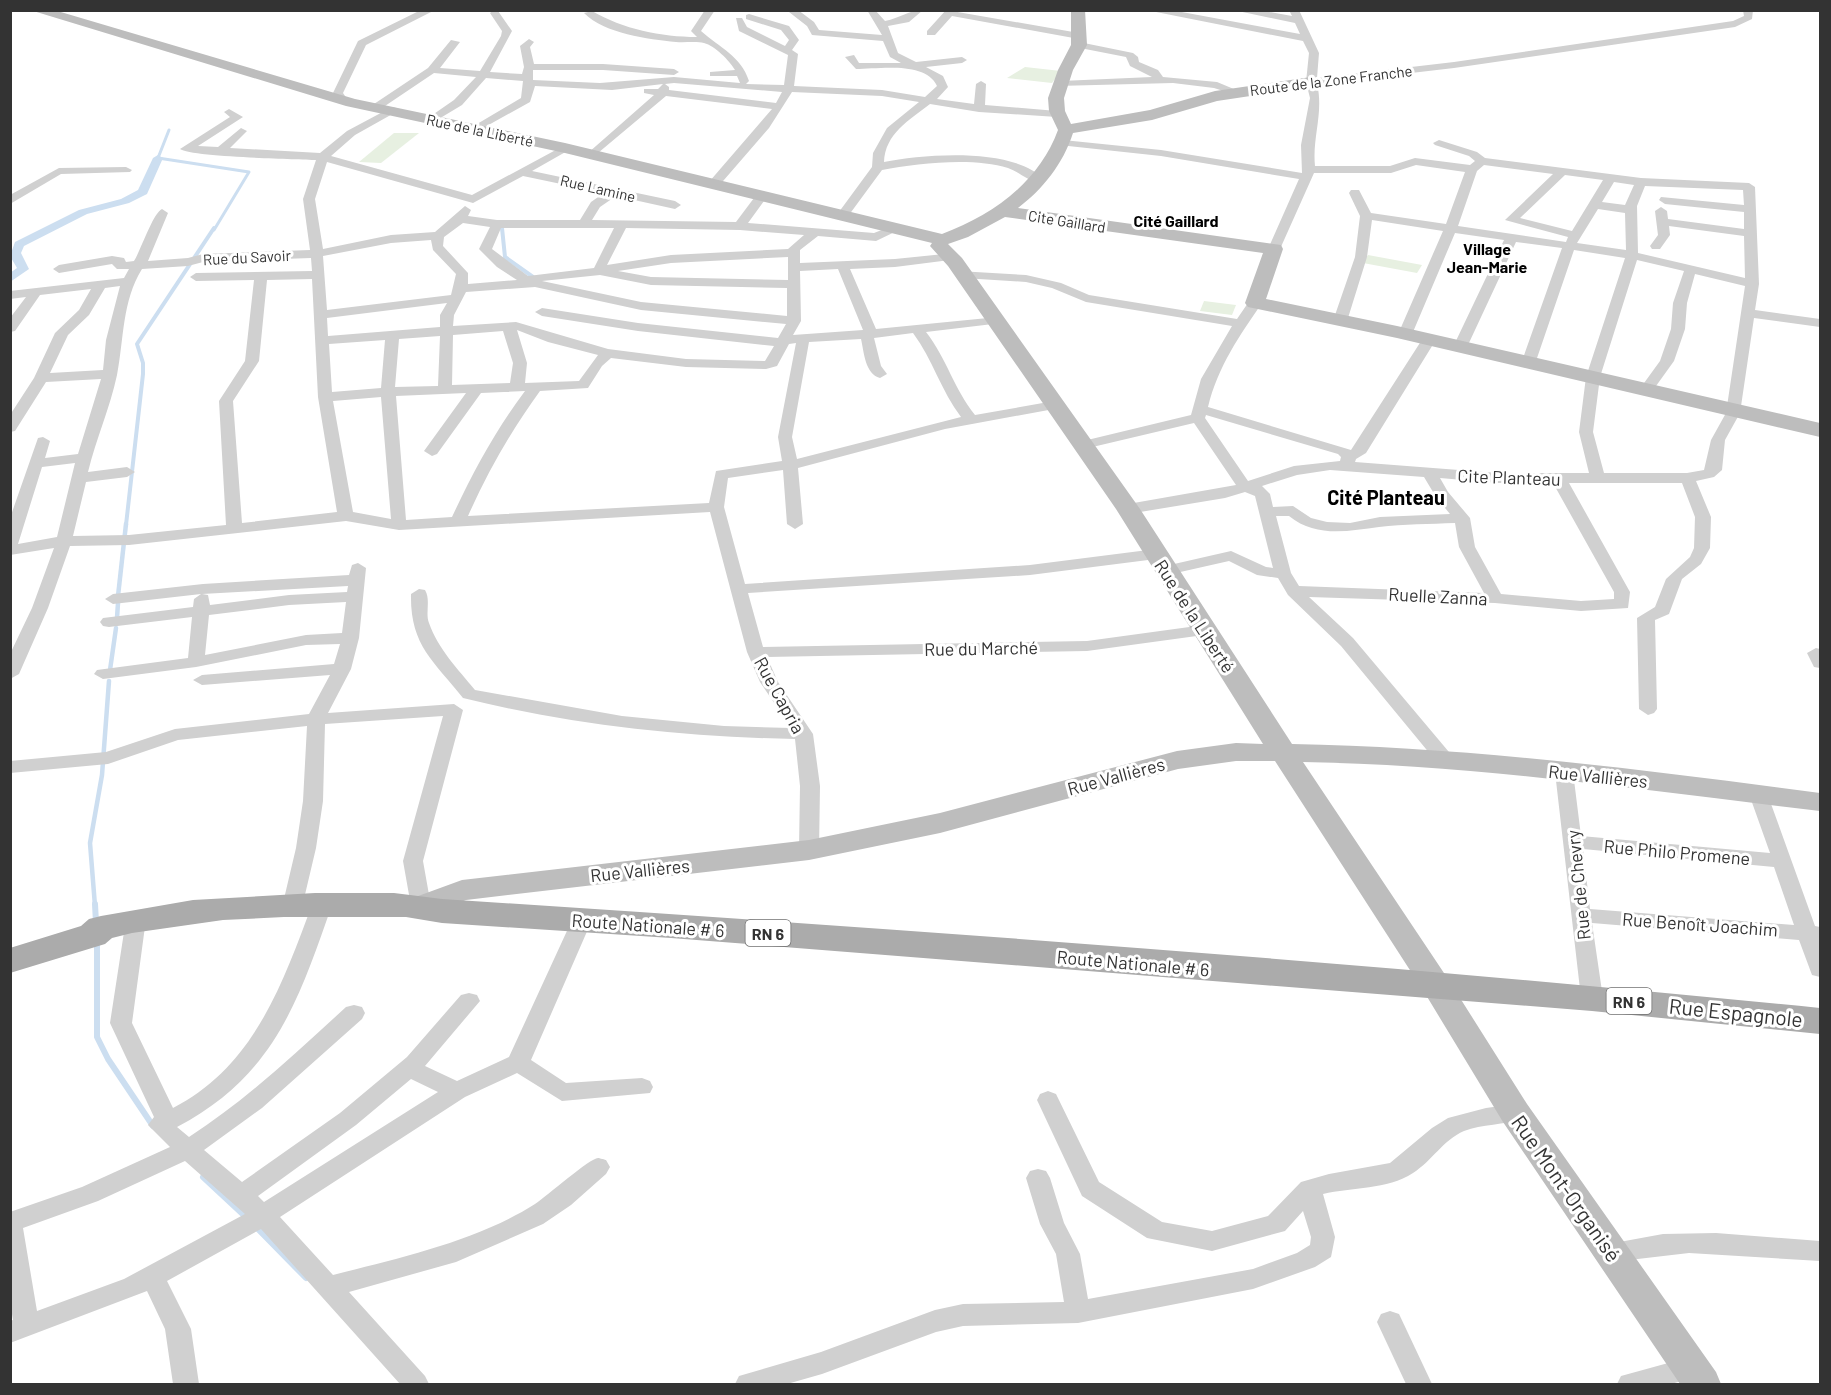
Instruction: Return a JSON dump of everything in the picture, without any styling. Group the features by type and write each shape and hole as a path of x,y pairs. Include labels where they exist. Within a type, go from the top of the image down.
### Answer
{"main road":[{"name":"Route Nationale # 6","path":"10,961 136,919 189,910 308,904 421,906 442,910 1437,987"},
{"name":"Rue Espagnole","path":"1437,987 1592,998 1821,1020"}],"street":[{"name":"Rue de la Liberté","path":"37,10 216,65 342,99 565,148 897,228 945,246 993,320 1128,509 1282,751 1437,987"},
{"path":"342,99 338,93 362,43 430,10"},
{"path":"710,10 696,31 704,40 733,58 748,87"},
{"path":"884,24 906,20 918,10"},
{"path":"792,267 843,266 945,246 1002,211 1038,179 1054,162 1062,129 1056,97 1079,40 1078,10"},
{"path":"1150,10 1266,33 1307,38"},
{"path":"1238,10 1295,15 1314,54 1311,82 1315,98 1307,145 1308,173 1274,249 1255,303 1243,324 1230,339 1208,379 1200,413 1245,487 1256,489 1262,494 1283,573 1294,591 1347,642 1446,762"},
{"name":"Route de la Zone Franche","path":"1062,129 1152,115 1188,102 1236,92 1454,65 1735,24 1749,17 1748,10"},
{"path":"794,12 812,25 816,33 887,38"},
{"path":"842,216 878,167 877,158 881,140 943,87 942,82 931,73 911,66 894,56 884,24 875,12"},
{"path":"931,33 951,12 1079,40 1129,55 1133,57 1134,64 1155,72 1161,81"},
{"path":"432,120 459,105 484,76 507,31 495,13"},
{"path":"589,13 598,20 630,30 704,40"},
{"path":"713,185 778,106 789,89 793,54 743,29 744,19 785,28 833,23"},
{"path":"785,28 794,40 787,50"},
{"path":"346,516 325,398 317,254 309,199 323,157 432,69 455,42"},
{"path":"476,129 525,100 528,76 525,46 529,42"},
{"path":"850,57 856,66 888,76 911,66 962,60"},
{"path":"432,69 484,76 742,73"},
{"path":"528,76 602,86 664,87 778,106"},
{"path":"882,93 888,76"},
{"path":"592,155 674,80 748,87 882,93 928,99 1161,153 1308,173 1391,170 1415,161 1564,170 1641,182 1749,187 1752,284 1733,413"},
{"path":"1062,84 1083,85 1126,80 1161,81 1216,85 1236,92"},
{"path":"979,109 981,84"},
{"path":"229,112 238,117 186,148 323,157 426,188 472,199"},
{"path":"900,123 914,129"},
{"path":"220,152 242,131"},
{"path":"1406,332 1477,165 1473,154 1439,142"},
{"path":"445,390 449,342 446,331 447,315 458,293 462,273 437,247 438,236 460,219 472,199 565,148"},
{"path":"878,167 912,163 986,162 1012,165 1038,179"},
{"path":"10,201 33,185 60,171 126,170"},
{"path":"1564,170 1511,220 1572,240 1752,284"},
{"name":"Rue Lamine","path":"522,172 675,205"},
{"path":"1529,362 1572,240 1610,178"},
{"path":"1598,478 1586,432 1593,377 1632,255 1631,206 1641,182"},
{"path":"1656,246 1664,236 1662,211 1666,182"},
{"path":"10,183 33,185"},
{"path":"584,223 595,205 614,192"},
{"path":"1341,318 1361,257 1366,216 1356,193"},
{"path":"740,226 761,197"},
{"path":"1665,200 1750,208"},
{"path":"1595,205 1632,210"},
{"name":"Cite Gaillard","path":"1002,211 1186,240 1274,249"},
{"path":"10,674 40,608 64,541 84,458 110,374 113,340 128,281 136,265 148,250 162,213"},
{"path":"1366,216 1512,237 1572,240"},
{"path":"460,219 503,224 740,226 813,234 876,237 897,228"},
{"path":"1664,222 1750,232"},
{"path":"503,224 485,249 492,257 531,282 610,300 794,321"},
{"path":"600,271 600,264 610,249 612,238 623,224"},
{"path":"600,271 611,266 647,260 792,253 813,234"},
{"name":"Rue du Savoir","path":"59,269 112,260 119,261 122,266 317,254 391,239 438,236"},
{"path":"1461,345 1512,237"},
{"path":"945,246 1024,277 1077,292 1097,301 1243,324"},
{"path":"323,340 509,327 528,328 553,339 608,353 686,363 766,365 772,363 794,321 795,284 792,253"},
{"path":"843,266 869,335 874,366 880,374"},
{"path":"1646,390 1667,361 1678,329 1680,303 1691,268"},
{"path":"320,315 531,282 546,275 600,271 651,281 795,284"},
{"path":"196,277 318,275"},
{"path":"596,320 627,276"},
{"path":"234,529 226,401 252,361 258,321 258,288 262,277"},
{"path":"10,295 128,281"},
{"path":"684,310 690,298 692,282"},
{"path":"10,428 41,378 62,333 84,312 101,284"},
{"path":"528,328 563,291"},
{"path":"13,322 36,292"},
{"path":"1255,303 1406,332 1733,413 1821,430"},
{"path":"542,312 784,341 869,335 993,320"},
{"path":"1748,313 1821,323"},
{"path":"509,327 520,363 517,388"},
{"path":"917,328 936,354 957,402 971,420"},
{"path":"392,334 388,392 399,525"},
{"path":"1084,445 1200,413 1238,418 1348,460 1358,453 1430,338"},
{"path":"795,524 790,464 785,437 791,415 803,340"},
{"path":"325,398 388,392 583,385 597,363 608,353"},
{"path":"41,378 110,374"},
{"path":"459,522 482,468 509,423 536,387"},
{"path":"432,451 477,389"},
{"path":"790,464 971,420 1054,405"},
{"name":"Cite Planteau","path":"1128,509 1245,487 1312,467 1348,460 1430,474 1559,479 1687,478 1709,474 1714,470 1718,440 1733,413"},
{"path":"10,544 44,441"},
{"path":"37,463 84,458"},
{"name":"Rue Capria","path":"790,464 721,474 716,507 756,652 769,682 804,734 810,786 809,850"},
{"path":"79,478 127,472"},
{"path":"1430,474 1441,494 1462,518 1467,547 1495,598"},
{"path":"1617,605 1646,618 1663,610 1674,579 1698,557 1704,540 1704,518 1696,492 1687,478"},
{"path":"1559,479 1622,592 1622,604 1617,605"},
{"path":"10,550 64,541 125,539 346,516 399,525 716,507"},
{"path":"1266,512 1293,511 1305,521 1326,527 1350,528 1380,522 1462,518"},
{"path":"740,589 1231,556 1263,572 1283,573"},
{"path":"112,599 358,574 350,638 342,669 316,719 313,801 306,848 308,904 301,964 269,1035 259,1050 217,1094 160,1125 182,1152 242,1196 256,1220 328,1287 416,1384"},
{"path":"196,663 203,589"},
{"name":"Ruelle Zanna","path":"1294,591 1495,598 1581,606 1617,605"},
{"path":"419,594 420,619 427,641 469,694 622,722 724,732 804,734"},
{"path":"110,622 289,600 355,597"},
{"path":"1646,618 1648,709"},
{"name":"Rue du Marché","path":"756,652 1087,646 1204,630"},
{"path":"103,675 196,663 306,640 350,638"},
{"path":"202,680 342,669"},
{"path":"10,767 102,759 175,735 316,719 454,710 465,703 469,694"},
{"path":"421,906 412,861 454,710"},
{"name":"Rue Vallières","path":"421,906 462,890 809,850 940,823 1178,760 1236,752 1282,751 1564,772 1821,802"},
{"name":"Rue de Chevry","path":"1564,772 1592,998"},
{"path":"1759,794 1781,861 1813,933 1821,970"},
{"name":"Rue Philo Promene","path":"1574,842 1781,861"},
{"name":"Rue Benoît Joachim","path":"1580,915 1813,933"},
{"path":"136,919 121,1023 168,1122"},
{"path":"354,1013 275,1085 218,1130 182,1152 44,1212 10,1222 19,1329 152,1276 256,1220 457,1091 518,1063 582,920"},
{"name":"Rue Mont-Organisé","path":"1437,987 1515,1113 1696,1376"},
{"path":"242,1196 348,1119 409,1068 469,1001"},
{"path":"518,1063 562,1092 642,1087"},
{"path":"409,1068 457,1091"},
{"path":"1048,1100 1090,1189 1156,1232 1212,1241 1276,1224 1309,1190 1322,1184 1391,1173 1416,1160 1440,1133 1465,1122 1515,1113"},
{"path":"328,1287 447,1255 534,1217 563,1198 598,1167"},
{"path":"1038,1178 1052,1224 1068,1254 1078,1312"},
{"path":"748,1384 822,1363 934,1321 953,1317 1078,1312 1253,1279 1306,1260 1322,1250 1323,1237 1309,1190"},
{"path":"1612,1252 1656,1243 1821,1251"},
{"path":"152,1276 178,1329 186,1384"},
{"path":"1390,1322 1419,1384"},
{"path":"1630,1384 1696,1376"}],"green space":[{"path":"1025,67 1061,71 1052,83 1007,78"},
{"path":"394,133 419,133 381,163 359,162"},
{"path":"1368,255 1422,265 1417,273 1363,263"},
{"path":"1204,301 1236,305 1232,315 1200,311"}],"waterway":[{"path":"169,130 158,158 249,172 214,230"},
{"path":"10,279 23,269 15,253 19,244 83,212 125,201 143,192 158,158"},
{"path":"499,225 502,228"},
{"path":"126,525 143,374 143,363 137,344 214,228"},
{"path":"502,228 505,257 533,277"},
{"path":"118,596 126,524"},
{"path":"117,618 118,603"},
{"path":"110,670 116,628"},
{"path":"95,906 90,843 102,775 109,681"},
{"path":"95,904 96,923"},
{"path":"97,941 97,1037 108,1059 153,1126"},
{"path":"203,1177 247,1218"},
{"path":"255,1226 306,1278"}],"district":[{"name":"Cité Gaillard","path":"1176,220"},
{"name":"Village Jean-Marie","path":"1487,257"},
{"name":"Cité Planteau","path":"1386,497"}]}
